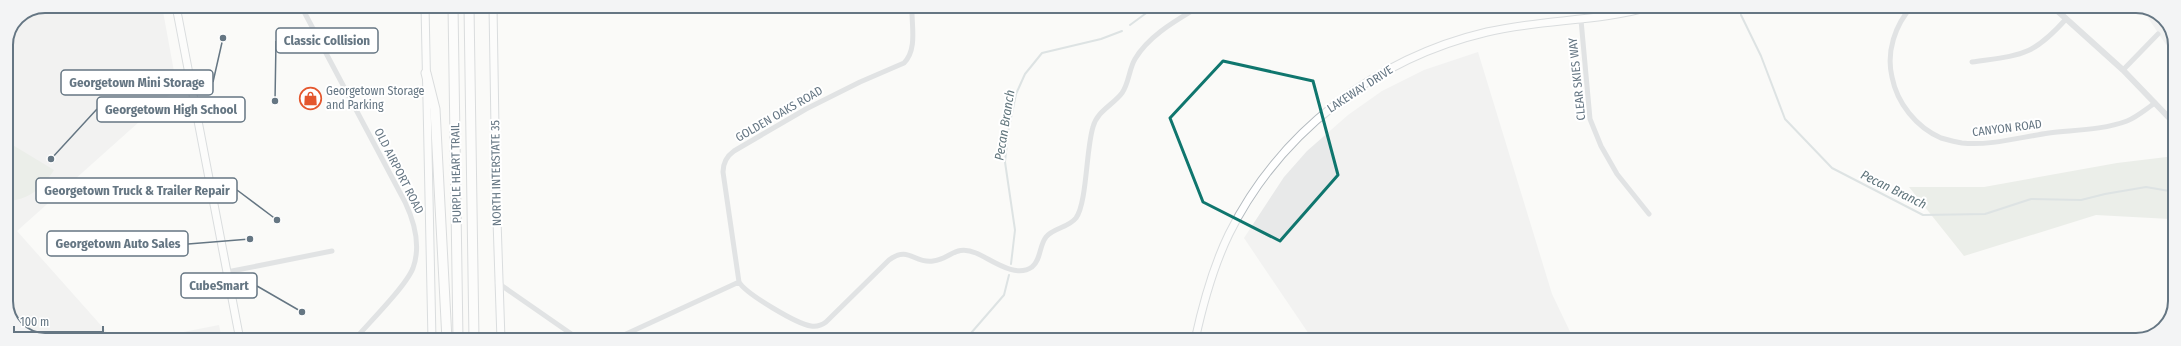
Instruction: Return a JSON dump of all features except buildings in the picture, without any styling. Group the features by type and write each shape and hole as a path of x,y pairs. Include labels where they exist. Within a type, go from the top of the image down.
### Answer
{"highway":[{"name":"PURPLE HEART TRAIL","path":"453,13 458,333"},
{"name":"PURPLE HEART TRAIL","path":"469,13 474,333"},
{"path":"426,73 435,109 447,333"}],"main road":[{"path":"177,13 239,333"},
{"path":"425,13 432,333"},
{"name":"NORTH INTERSTATE 35","path":"493,13 498,283 501,333"},
{"name":"LAKEWAY DRIVE","path":"1197,333 1204,299 1215,266 1230,233 1250,197 1269,172 1320,116 1371,79 1413,56 1447,43 1488,32 1627,13"}],"street":[{"name":"OLD AIRPORT ROAD","path":"305,13 413,218 416,258 413,269 405,281 360,333"},
{"name":"GOLDEN OAKS ROAD","path":"739,282 723,172 727,157 806,109 860,82 904,63 908,59 912,47 912,13"},
{"path":"628,333 739,282 747,292 804,324 816,326 822,325 831,318 889,260 896,255 905,253 923,261 933,262 954,251 968,250 1002,266 1018,270 1027,269 1034,264 1047,235 1076,219 1082,202 1093,126 1103,110 1123,91 1136,58 1146,45 1190,13"},
{"name":"CANYON ROAD","path":"1907,13 1900,22 1893,42 1890,65 1892,79 1899,99 1907,111 1926,130 1941,138 1962,143 1984,142 2104,126 2134,118 2155,103"},
{"path":"2060,13 2123,70 2168,117"},
{"path":"1972,62 2017,55 2032,50 2048,39 2066,19"},
{"name":"CLEAR SKIES WAY","path":"1581,20 1590,119 1601,146 1617,174 1649,214"},
{"path":"2123,70 2158,34"},
{"path":"227,272 332,251"},
{"path":"498,283 570,333"}],"highlighted area":[{"path":"1223,61 1313,81 1338,175 1280,241 1203,202 1170,118"}],"shaded area":[{"path":"45,13 163,13 177,88 17,231 108,333 41,333 29,329 21,322 15,313 13,303 13,45 15,33 22,22 27,18 33,15"},
{"path":"2146,15 2154,18 2163,27 2167,37 2168,48"},
{"path":"1478,52 1552,294 1571,333 1308,333 1244,238 1284,177 1307,151 1348,115 1382,91 1424,70"},
{"path":"13,145 54,170 45,182 34,192 21,199 14,200"},
{"path":"2168,157 2168,219 2096,215 1964,256 1909,187 1984,187 2117,163"},
{"path":"219,325 221,333 178,333"}],"waterway":[{"name":"Pecan Branch","path":"1130,25 1146,13"},
{"name":"Pecan Branch","path":"1741,15 1761,56 1785,119 1832,168 1923,215 1985,214 2031,199 2081,200 2146,187 2168,191"},
{"name":"Pecan Branch","path":"1011,264 1015,230 1005,162 1008,132 1016,94 1025,74 1042,53 1101,39 1122,31"},
{"name":"Pecan Branch","path":"971,333 1004,295 1009,275"}],"place":[{"name":"Georgetown Mini Storage","path":"223,38"},
{"name":"Georgetown Storage and Parking","path":"311,98"},
{"name":"Classic Collision","path":"275,101"},
{"name":"Georgetown High School","path":"51,159"},
{"name":"Georgetown Truck & Trailer Repair","path":"277,220"},
{"name":"Georgetown Auto Sales","path":"250,239"},
{"name":"CubeSmart","path":"302,312"}]}
